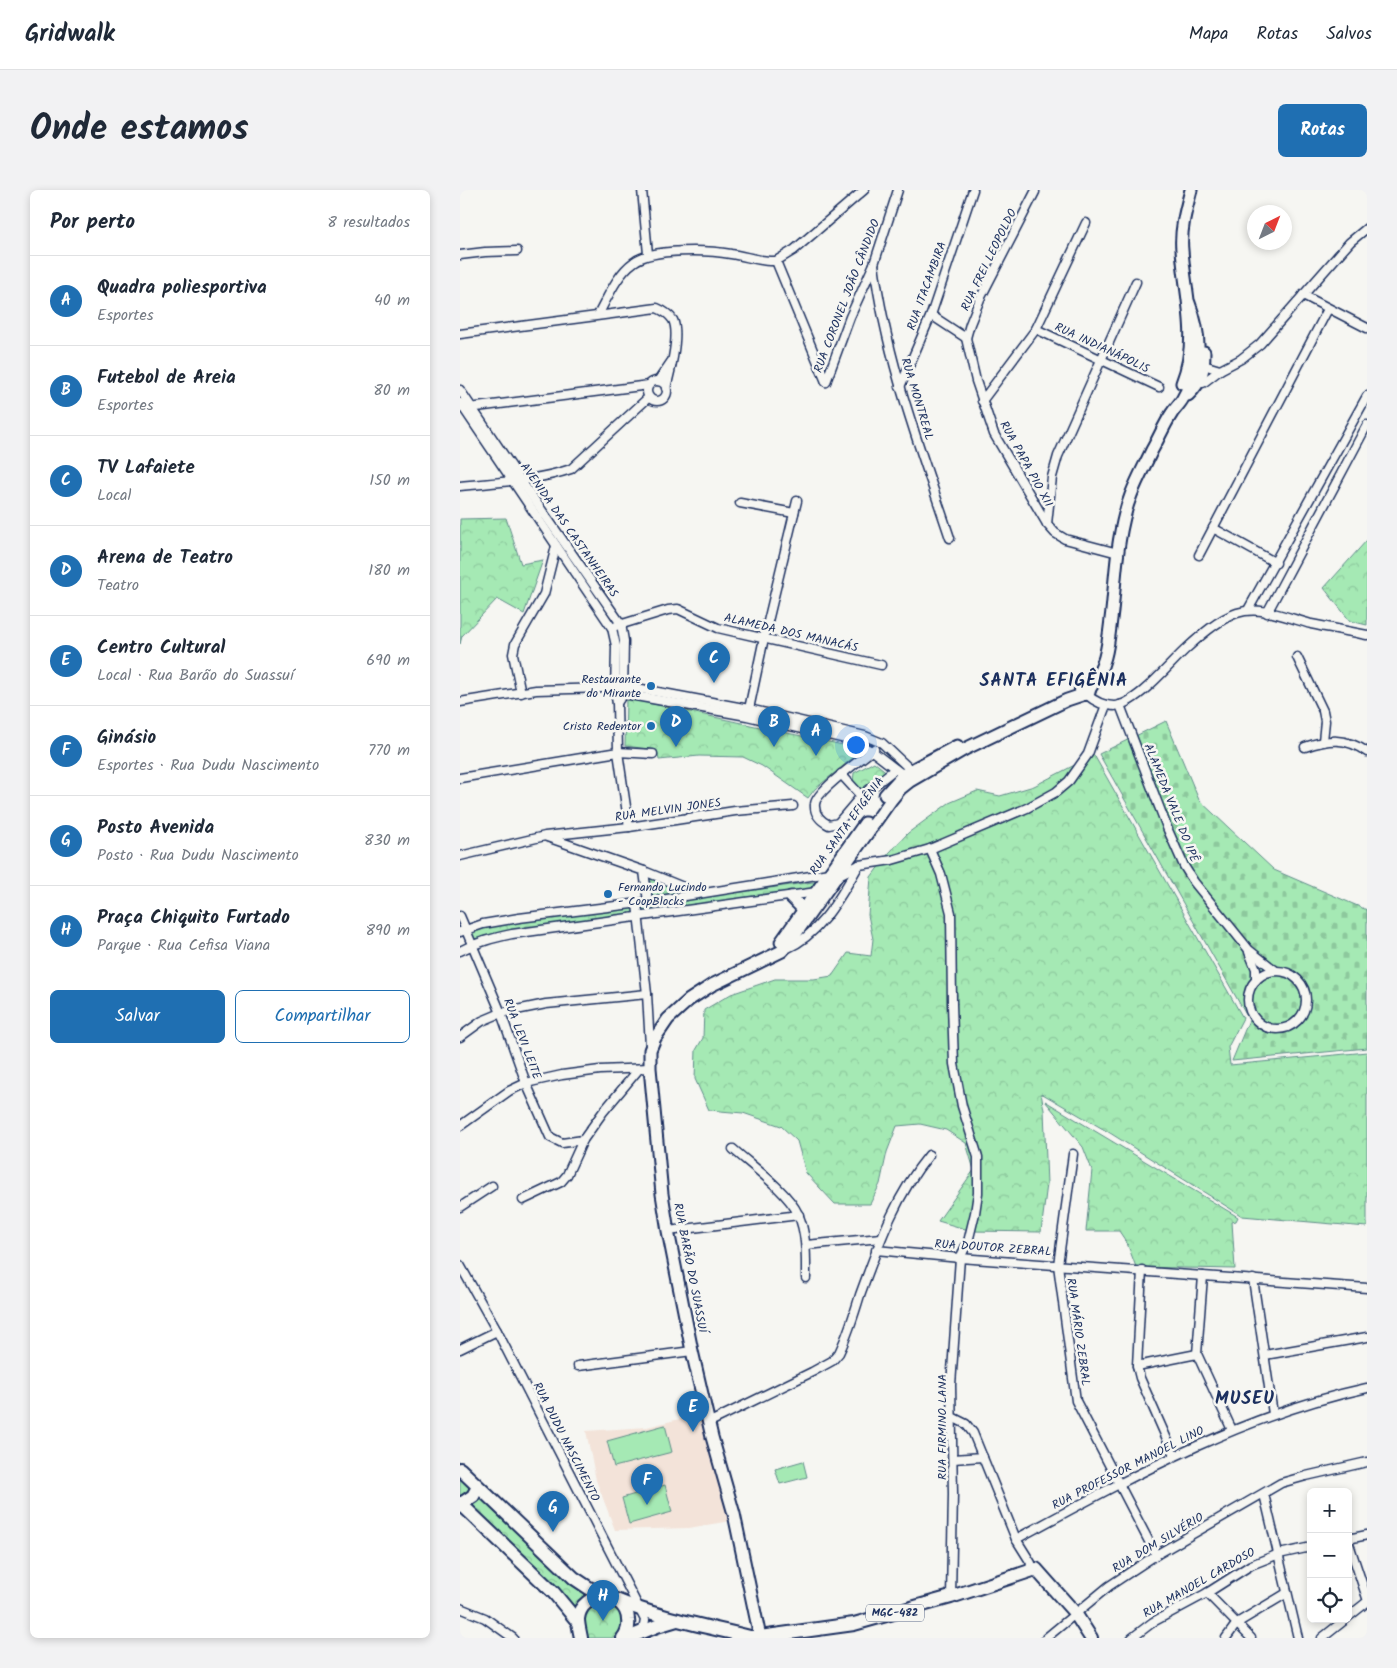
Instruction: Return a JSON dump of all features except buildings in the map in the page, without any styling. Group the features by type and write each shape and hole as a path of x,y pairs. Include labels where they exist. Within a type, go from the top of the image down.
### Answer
{"highway":[{"name":"MGC-482","path":"460,1469 574,1578 589,1588 640,1610 677,1620 756,1636 854,1624 951,1597 1033,1570"},
{"path":"478,1487 473,1496 460,1504 554,1594 581,1633"},
{"path":"486,1528 492,1516 504,1511"},
{"path":"1033,1570 1075,1613 1091,1638"},
{"path":"581,1633 579,1614 587,1602 593,1598 612,1598 624,1606 628,1615 629,1626 623,1638"},
{"path":"628,1638 677,1620"}],"main road":[{"path":"1086,692 1100,661 1109,634 1118,552 1131,495 1172,412 1175,401 1191,381 1197,364 1191,350 1189,303 1182,241 1191,190"},
{"path":"1172,412 1183,400 1197,364 1199,346 1196,323 1189,303"},
{"name":"RUA SANTA EFIGÊNIA","path":"769,957 803,909 821,891 833,875 888,792 907,774 959,745 1086,692"},
{"name":"RUA SANTA EFIGÊNIA","path":"650,1050 655,1038 668,1020 689,1000 712,985 782,951 802,927 821,891"},
{"path":"791,897 803,909"},
{"name":"RUA BARÃO DO SUASSUÍ","path":"650,1050 644,1069 668,1231 708,1423 734,1514 756,1636"}],"street":[{"path":"642,190 648,254"},
{"path":"598,315 621,275 634,261 648,254 716,251 776,261 794,250 864,190"},
{"name":"RUA CORONEL JOÃO CÂNDIDO","path":"776,261 826,382 850,317 874,264 898,190"},
{"name":"RUA ITACAMBIRA","path":"900,388 931,315 973,190"},
{"name":"RUA FREI LEOPOLDO","path":"966,338 980,299 1035,192"},
{"path":"982,401 1036,329 1086,223"},
{"path":"1191,381 1207,381 1220,370 1250,352 1304,295 1350,242 1367,228"},
{"path":"460,255 517,251"},
{"name":"RUA MONTREAL","path":"874,264 878,300 900,388 950,538"},
{"path":"1046,524 1052,478 1058,456 1136,282"},
{"path":"862,290 878,300"},
{"path":"1304,295 1367,328"},
{"path":"460,334 657,308 666,312 675,326 674,359 666,394 663,399 651,398"},
{"path":"1199,555 1328,309"},
{"path":"931,315 966,338"},
{"name":"RUA INDIANÁPOLIS","path":"1036,329 1159,387"},
{"name":"RUA PAPA PIO XII","path":"966,338 982,401 994,434 1046,524 1054,533 1065,539 1118,552"},
{"path":"461,407 473,408 638,386 649,387 658,381 674,359"},
{"path":"1197,364 1220,370"},
{"path":"658,381 663,383 666,388"},
{"path":"649,387 651,398"},
{"name":"AVENIDA DAS CASTANHEIRAS","path":"460,390 473,408 556,546 612,628 616,646 619,689"},
{"path":"1248,610 1355,421 1367,396"},
{"path":"460,486 516,480 560,473 571,469 643,403 651,398"},
{"name":"AVENIDA DAS CASTANHEIRAS","path":"461,407 621,624 624,635 619,689"},
{"path":"1268,613 1367,426 1355,421"},
{"path":"749,709 797,501"},
{"path":"740,503 794,514"},
{"path":"1213,528 1276,563"},
{"path":"521,693 513,654 514,649 544,594 556,546"},
{"path":"1268,576 1283,584"},
{"name":"ALAMEDA DOS MANACÁS","path":"612,628 668,610 678,609 718,628 881,665"},
{"path":"1086,692 1097,702 1106,705 1120,705 1132,699 1188,647 1222,621 1237,613 1248,610 1367,635"},
{"path":"1297,657 1323,711 1325,721 1323,741"},
{"path":"460,702 536,690 605,688 749,709 853,732 874,739 882,743 907,774"},
{"path":"619,689 618,752 629,827"},
{"path":"619,689 850,740 872,751 907,774"},
{"path":"462,931 483,924 519,918 637,904 833,875 859,866 930,850 1027,808 1064,786 1088,754 1106,705"},
{"name":"ALAMEDA VALE DO IPÊ","path":"1120,705 1168,830 1184,866 1194,882 1248,950 1276,971"},
{"path":"1305,747 1323,741 1337,740 1367,752"},
{"path":"882,743 841,774 818,796 815,804 816,812 821,821 829,825 838,822 861,796 907,774"},
{"path":"460,778 618,752 653,754"},
{"path":"841,774 861,796"},
{"name":"RUA MELVIN JONES","path":"460,856 545,836 793,806"},
{"path":"545,836 644,871 699,894"},
{"name":"RUA FIRMINO LANA","path":"930,850 941,874 951,913 954,1064 962,1106 978,1157 978,1193 975,1213 968,1242 960,1258 951,1385 953,1459 951,1597"},
{"path":"782,951 806,938 822,921 859,866"},
{"path":"644,871 648,902"},
{"path":"460,951 490,938 512,934 791,897 821,891"},
{"name":"RUA BARÃO DO SUASSUÍ","path":"637,904 640,917 647,994 650,1050"},
{"name":"RUA LEVI LEITE","path":"460,916 462,931 471,945 501,1013 526,1083 550,1137 556,1142 562,1143 583,1140"},
{"name":"ALAMEDA VALE DO IPÊ","path":"1248,950 1256,969 1256,980"},
{"path":"1276,971 1287,972 1297,978 1304,987 1307,998 1305,1010 1299,1020 1290,1026 1279,1029 1268,1028 1258,1022 1251,1012 1248,1001 1250,990 1256,980 1265,974 1276,971"},
{"path":"460,1037 482,1021 501,1013 546,1004 647,994"},
{"path":"460,1126 509,1091 526,1083 562,1075 600,1070 644,1069"},
{"path":"523,1200 561,1182 567,1175 583,1140 603,1112 644,1069"},
{"path":"733,1150 780,1191 793,1205 799,1215 806,1244 806,1278"},
{"name":"RUA MÁRIO ZEBRAL","path":"1073,1154 1058,1265 1076,1401 1156,1555"},
{"path":"708,1423 832,1361 839,1353 881,1238 917,1168 928,1155"},
{"path":"460,1207 492,1186"},
{"path":"668,1231 799,1215"},
{"path":"806,1244 881,1238"},
{"name":"RUA DOUTOR ZEBRAL","path":"876,1250 1366,1288"},
{"name":"RUA DUDU NASCIMENTO","path":"460,1265 640,1610 645,1620 643,1631"},
{"path":"1142,1270 1137,1366 1140,1378 1174,1455"},
{"path":"1203,1276 1197,1354 1232,1430"},
{"path":"1253,1279 1273,1414"},
{"path":"1366,1288 1367,1297"},
{"path":"460,1349 496,1331"},
{"path":"1265,1355 1367,1337"},
{"path":"578,1366 692,1351"},
{"path":"1137,1366 1197,1354"},
{"name":"RUA PROFESSOR MANOEL LINO","path":"1016,1538 1174,1455 1232,1430 1320,1399 1367,1388"},
{"path":"952,1417 966,1424 973,1433 1016,1538 1031,1563 1033,1570"},
{"path":"953,1459 983,1457"},
{"name":"RUA DOM SILVÉRIO","path":"1046,1638 1109,1586 1156,1555 1281,1484 1306,1476 1367,1462"},
{"path":"1264,1494 1298,1638"},
{"path":"1352,1539 1367,1535"},
{"name":"RUA MANOEL CARDOSO","path":"1132,1638 1153,1622 1207,1593 1251,1565 1279,1554 1307,1548"},
{"path":"1352,1552 1367,1598"},
{"path":"1207,1593 1251,1638"},
{"path":"1226,1638 1236,1624 1287,1593"},
{"path":"1352,1614 1367,1602"},
{"path":"460,1608 485,1618 513,1638"},
{"path":"1322,1638 1341,1623"}],"shaded area":[{"path":"704,1413 730,1521 689,1528 615,1530 596,1480 586,1431 647,1427"}],"green space":[{"path":"506,518 521,564 543,560 524,614 497,599 462,636 460,644 460,519"},
{"path":"1367,540 1367,625 1350,621 1324,588"},
{"path":"626,698 852,747 860,752 815,789 808,798 762,766 743,757 699,756 659,760 657,750 625,746"},
{"path":"1166,721 1199,800 1274,870 1367,910 1367,1048 1232,1061 1249,1020 1099,754"},
{"path":"1094,755 1243,1018 1228,1047 1230,1065 1367,1052 1367,1227 1242,1216 1110,1133 1041,1093 1044,1110 1047,1184 1041,1232 972,1231 938,1221 974,1170 966,1143 946,1130 920,1124 897,1126 887,1152 880,1184 870,1204 835,1204 806,1173 797,1141 781,1126 743,1113 709,1110 695,1079 696,1050 703,1038 704,1010 731,994 775,979 814,979 832,976 848,953 871,956 873,939 868,915 871,877 889,853 908,833 949,803 977,791 1000,796 1034,786"},
{"path":"874,762 888,773 869,788 862,790 854,785 854,773"},
{"path":"649,877 689,892 648,896"},
{"path":"820,881 814,889 641,916 640,906"},
{"path":"636,904 637,914 475,943 470,931 503,922"},
{"path":"1045,1101 1238,1217 1236,1221 1232,1222 1235,1269 1136,1267 1127,1243 1119,1231 1086,1231 1092,1170 1083,1147"},
{"path":"665,1425 672,1452 614,1467 607,1441"},
{"path":"803,1461 807,1477 780,1484 775,1469"},
{"path":"460,1478 568,1582 594,1598 577,1617 559,1590 460,1496"},
{"path":"665,1485 672,1512 629,1524 622,1498"},
{"path":"600,1604 614,1608 621,1615 622,1625 618,1638 589,1638 586,1633 584,1628 585,1618 590,1610"}],"place":[{"name":"TV Lafaiete","path":"714,683"},
{"name":"Restaurante do Mirante","path":"651,686"},
{"name":"Cristo Redentor","path":"651,726"},
{"name":"Arena de Teatro","path":"676,747"},
{"name":"Futebol de Areia","path":"774,747"},
{"name":"Quadra poliesportiva","path":"816,756"},
{"name":"Fernando Lucindo - CoopBlocks","path":"608,894"},
{"name":"Centro Cultural","path":"693,1432"},
{"name":"Ginásio","path":"647,1505"},
{"name":"Posto Avenida","path":"553,1532"},
{"name":"Praça Chiquito Furtado","path":"603,1621"}],"district":[{"name":"SANTA EFIGÊNIA","path":"1054,681"},
{"name":"MUSEU","path":"1245,1399"}]}
